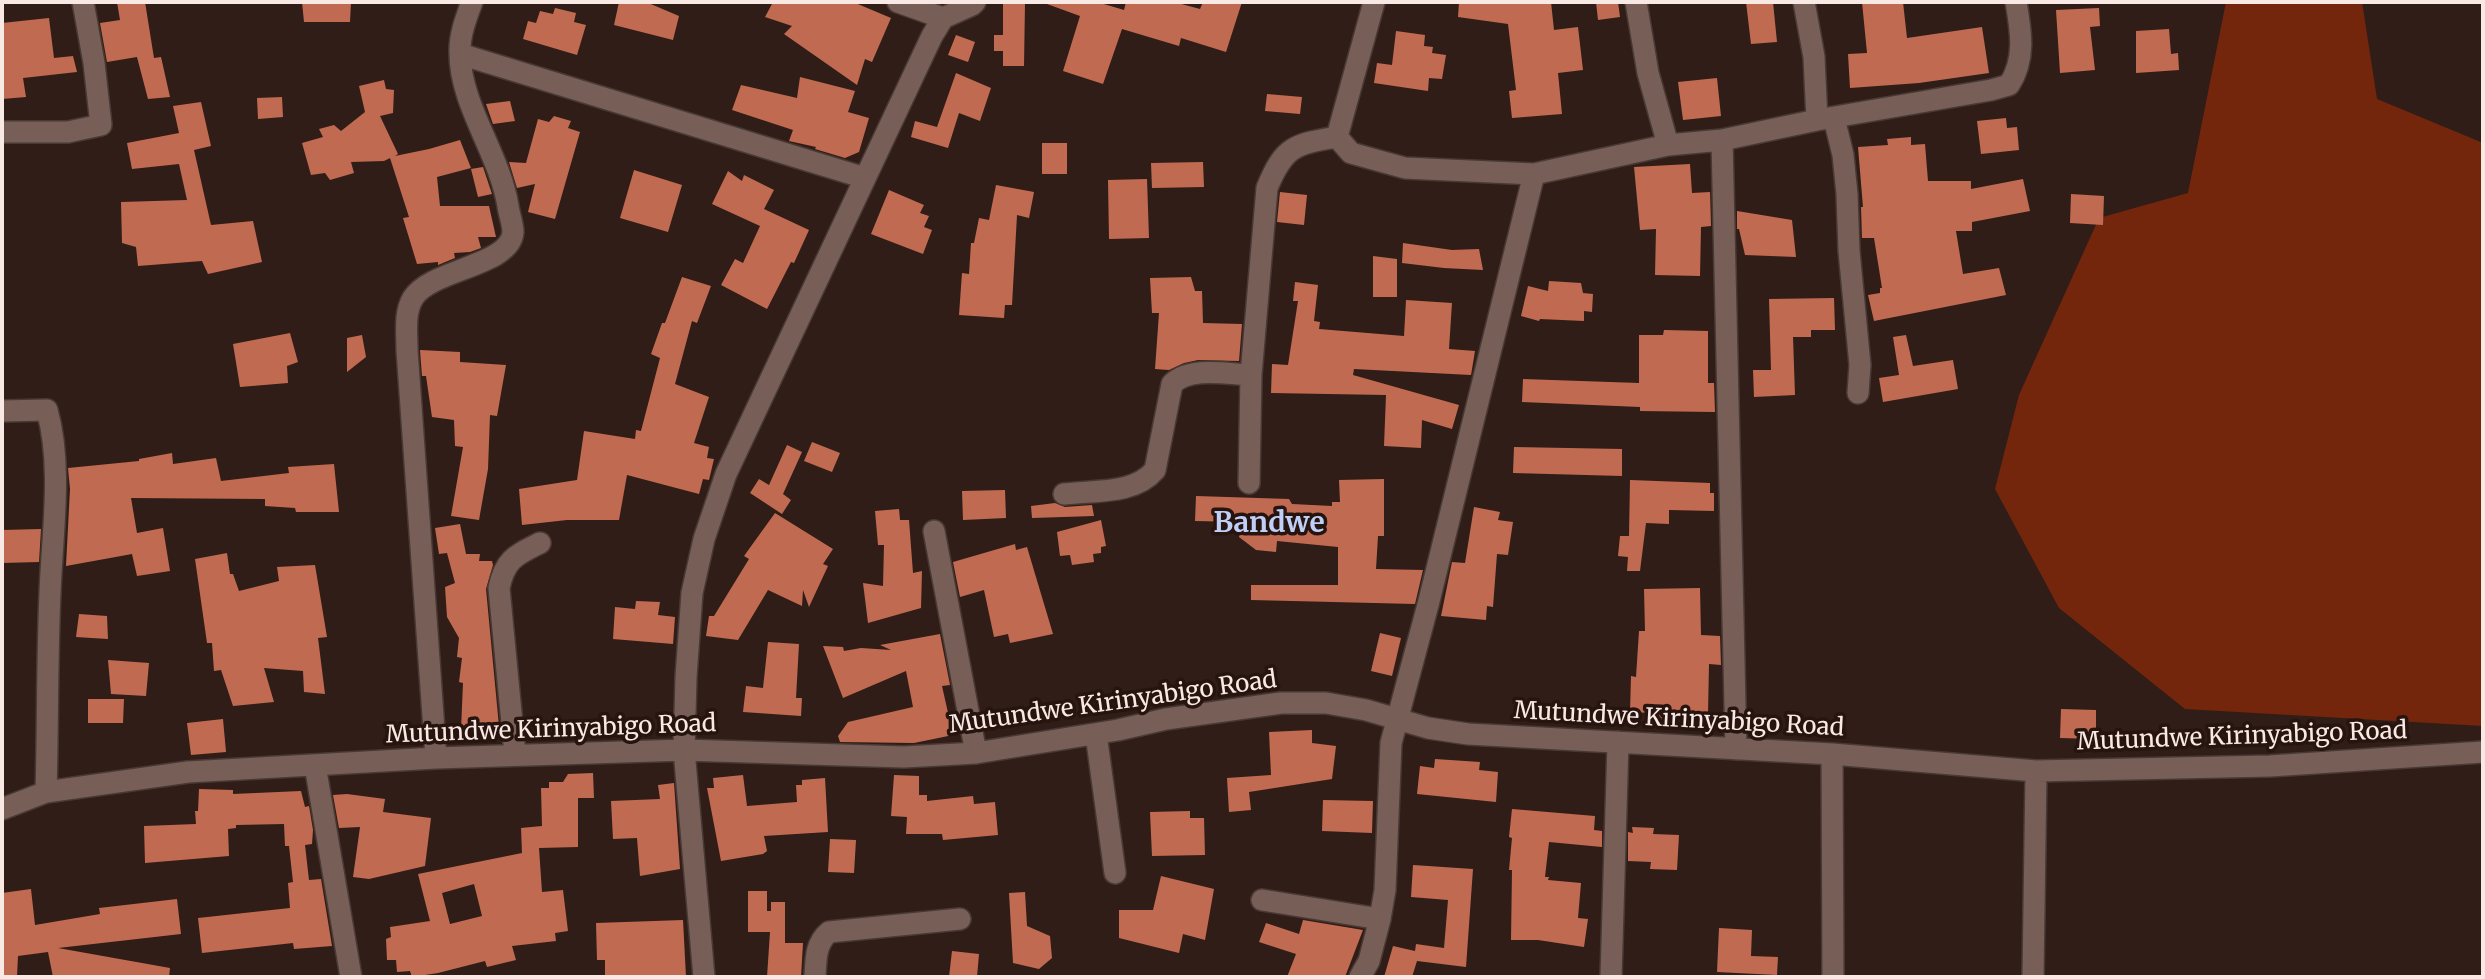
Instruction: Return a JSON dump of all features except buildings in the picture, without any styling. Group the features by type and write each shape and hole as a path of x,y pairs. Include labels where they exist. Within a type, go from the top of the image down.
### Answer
{"street":[{"path":"2,132 68,132 101,125 83,2"},
{"path":"436,758 407,350 407,317 412,299 421,288 438,278 489,258 510,241 513,232 505,188 464,84 460,54 462,30 472,2"},
{"path":"898,2 943,18"},
{"path":"704,977 684,750 692,593 704,539 732,461 932,36 943,18 975,2"},
{"path":"1337,137 1374,2"},
{"path":"1636,2 1648,73 1668,145"},
{"path":"1804,2 1826,119 1843,155 1860,365 1858,393"},
{"path":"1337,137 1352,153 1405,167 1534,174 1668,145 1722,140 1991,90 2009,85 2018,71 2021,48 2016,2"},
{"path":"460,54 865,178"},
{"path":"1249,483 1251,375 1267,188 1275,169 1287,153 1303,142 1337,137"},
{"path":"1722,140 1736,749"},
{"path":"1360,977 1369,961 1385,890 1391,743 1439,562 1534,174"},
{"path":"1064,494 1133,486 1146,481 1155,470 1172,384 1180,376 1196,373 1251,375"},
{"path":"2,411 47,410 53,430 56,457 46,792"},
{"path":"934,531 976,753"},
{"path":"515,754 499,588 502,573 513,556 540,543"},
{"name":"Mutundwe Kirinyabigo Road","path":"2,809 46,792 188,772 515,754 684,750 904,757 976,753 1096,734 1166,719 1281,702 1326,703 1366,710 1428,729 1468,734 1832,754 2035,771 2270,766 2483,752"},
{"path":"1096,734 1115,873"},
{"path":"1611,977 1618,742"},
{"path":"1832,754 1833,977"},
{"path":"315,765 351,977"},
{"path":"2033,977 2035,771"},
{"path":"1262,900 1380,919"},
{"path":"815,977 816,952 822,938 830,932 960,919"}],"shaded area":[{"path":"2226,2 2362,2 2377,99 2483,143 2483,726 2185,709 2059,608 1995,489 2019,395 2099,218 2188,193"}],"district":[{"name":"Bandwe","path":"1269,524"}]}
